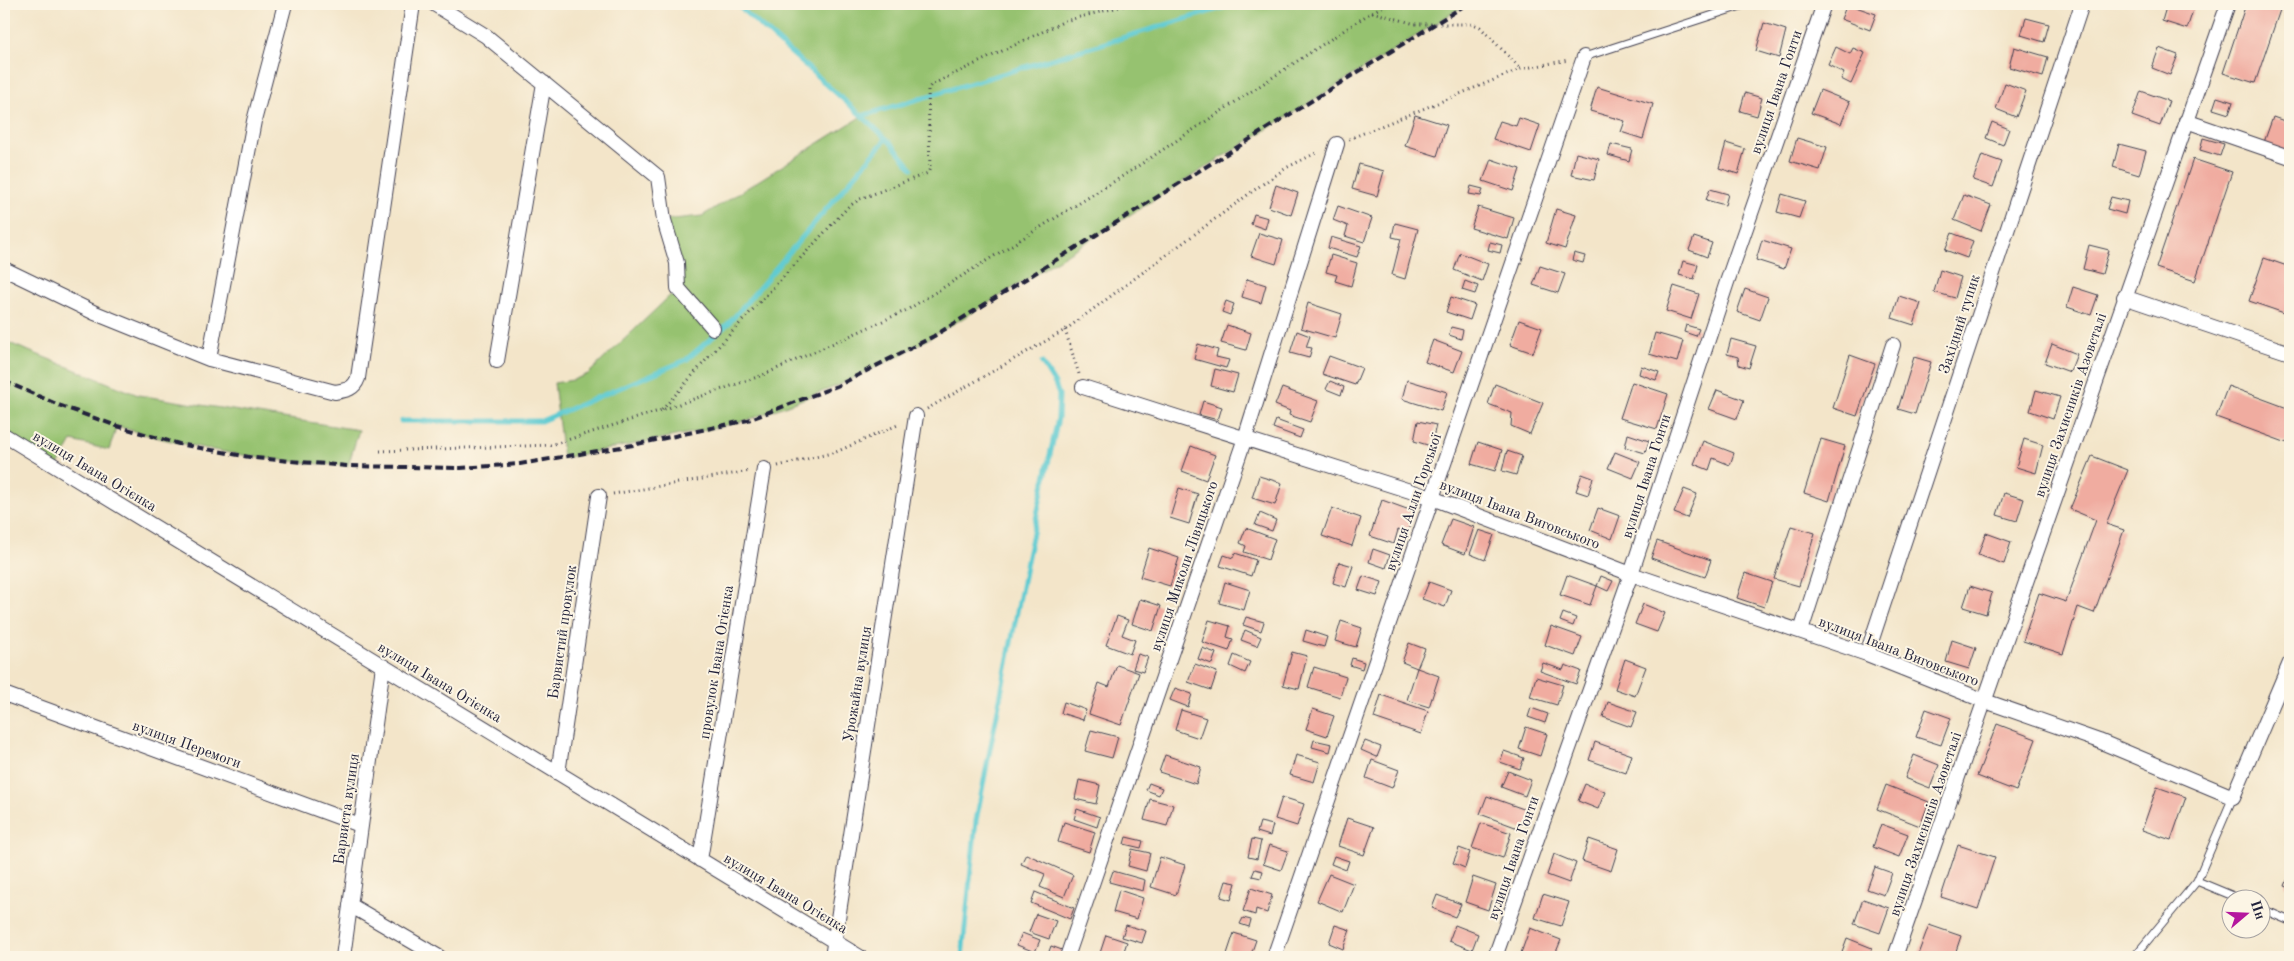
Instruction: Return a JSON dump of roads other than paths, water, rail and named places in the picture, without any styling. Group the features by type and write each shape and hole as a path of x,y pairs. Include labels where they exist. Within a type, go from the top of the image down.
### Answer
{"street":[{"path":"209,359 254,121 284,4"},
{"path":"4,269 94,313 209,359 335,392 355,386 358,378 414,4"},
{"path":"434,4 486,36 658,177 664,220 677,263 678,288 712,328"},
{"name":"вулиця Івана Гонти","path":"1495,957 1631,574 1727,282 1824,4"},
{"name":"Західний тупик","path":"1867,654 2082,4"},
{"name":"вулиця Захисників Азовсталі","path":"1895,957 2124,297 2228,4"},
{"name":"вулиця Алли Горської","path":"1274,957 1584,57"},
{"path":"497,361 544,83"},
{"path":"2186,120 2290,157"},
{"name":"вулиця Миколи Лівицького","path":"1067,957 1245,438 1337,144"},
{"path":"2124,297 2290,353"},
{"name":"вулиця Івана Виговського","path":"1801,632 1893,345"},
{"name":"вулиця Івана Виговського","path":"1083,386 1432,498 1631,574 1867,654 1985,701"},
{"name":"Урожайна вулиця","path":"832,957 916,416"},
{"name":"вулиця Івана Огієнка","path":"4,435 860,957"},
{"name":"провулок Івана Огієнка","path":"700,860 764,469"},
{"name":"Барвистий провулок","path":"558,773 599,496"},
{"path":"1985,701 2099,741 2233,797 2290,663"},
{"name":"Барвиста вулиця","path":"343,957 383,666"},
{"name":"вулиця Перемоги","path":"4,694 360,825"},
{"path":"350,906 439,957"}],"lane":[{"path":"1584,57 1747,4"},
{"path":"2134,957 2198,881 2233,797"},
{"path":"2198,881 2222,891"},
{"path":"2272,914 2290,922"}],"waterway":[{"path":"736,4 890,142 912,168"},
{"path":"862,116 1235,4"},
{"path":"401,421 541,421 686,360 729,323 886,139"},
{"path":"962,957 976,821 1028,556 1058,418 1059,395 1055,384 1042,363"}],"railway":[{"path":"4,381 61,406 117,426 179,444 255,458 348,466 461,468 520,464 633,445 748,420 837,386 934,336 1467,4"}]}
